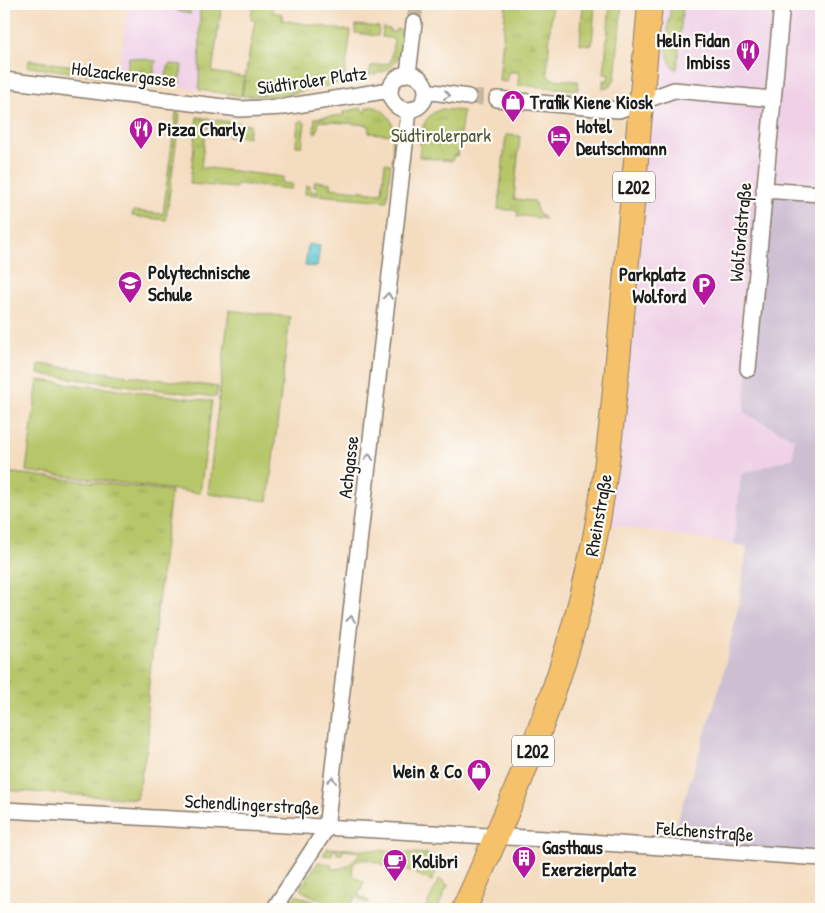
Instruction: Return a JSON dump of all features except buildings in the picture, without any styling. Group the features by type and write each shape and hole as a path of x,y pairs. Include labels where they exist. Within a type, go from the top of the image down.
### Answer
{"main road":[{"name":"Rheinstraße","path":"464,909 539,736 554,693 580,603 598,524 613,409 650,4"}],"street":[{"path":"500,100 615,110 674,90 772,99 782,4"},
{"path":"409,110 419,106 426,97 425,86 418,77 408,74 414,23"},
{"name":"Südtiroler Platz","path":"408,74 403,74 394,80 390,90 392,102 409,110"},
{"name":"Holzackergasse","path":"4,80 240,109"},
{"name":"Südtiroler Platz","path":"240,109 284,107 390,90"},
{"path":"426,91 468,97"},
{"name":"Wolfordstraße","path":"748,369 772,99"},
{"name":"Achgasse","path":"326,829 409,110"},
{"path":"764,190 821,194"},
{"name":"Schendlingerstraße","path":"4,810 326,829 497,836"},
{"path":"274,909 326,829"},
{"name":"Felchenstraße","path":"497,836 821,858"}],"shaded area":[{"path":"129,4 201,4 200,90 117,78"},
{"path":"650,4 821,4 821,194 764,190 744,413 795,439 793,458 741,474 734,544 598,523"},
{"path":"764,190 821,194 821,858 661,848 677,822 722,680 738,607 747,547 734,544 741,474 793,458 794,439 744,413"}],"green space":[{"path":"179,4 191,4 190,14 178,11"},
{"path":"200,4 222,4 212,72 244,77 241,96 199,90"},
{"path":"253,4 273,4 272,12 282,14 282,20 351,31 344,82 279,96 242,96 255,20 251,19"},
{"path":"506,4 552,4 547,75 553,79 578,81 578,90 518,85 519,72 508,72 507,82 499,81"},
{"path":"583,4 595,4 592,45 580,44"},
{"path":"610,4 622,4 615,78 610,87 603,89 603,80 608,80 609,75 604,74"},
{"path":"671,4 683,4 677,70 668,57 667,49"},
{"path":"356,25 379,27 378,36 355,33"},
{"path":"383,28 390,29 390,32 395,32 396,29 403,30 399,54 396,61 387,70 369,75 371,66 390,63 391,60 394,39 382,37"},
{"path":"129,57 156,61 152,83 125,79"},
{"path":"29,60 112,71 111,77 28,67"},
{"path":"169,64 182,65 179,86 164,84"},
{"path":"372,106 381,110 391,121 394,136 392,161 393,135 369,133 369,125 319,121 317,132 314,133 315,118 344,115 343,112 361,108 366,114 366,108"},
{"name":"Südtirolerpark","path":"442,109 463,111 458,155 454,156 452,161 419,157 421,135 425,122 434,112"},
{"path":"176,113 180,114 166,220 132,216 133,211 163,214"},
{"path":"197,117 250,125 248,137 236,136 235,138 228,137 229,129 206,127 201,167 283,177 282,183 292,184 291,189 237,184 236,188 190,184"},
{"path":"302,120 305,123 302,146 296,146 298,122"},
{"path":"506,135 520,136 514,199 534,201 538,213 545,219 517,217 518,211 498,209"},
{"path":"385,163 391,164 387,201 305,194 306,186 310,186 310,191 317,192 318,187 314,186 315,181 331,183 331,188 382,193"},
{"path":"229,310 290,317 268,501 208,494"},
{"path":"39,364 218,387 216,397 38,374"},
{"path":"38,380 212,401 200,493 26,471"},
{"path":"4,472 171,491 149,681 147,712 149,736 137,799 4,790"},
{"path":"328,848 394,851 386,866 369,860 359,860 355,863 353,875 364,882 358,895 369,901 368,903 355,897 349,909 340,909 300,889 318,862 331,864 331,868 336,869 344,867 360,852 343,850 342,854 337,854 337,850 333,850 332,856 323,855"},
{"path":"402,852 427,854 441,860 432,881 396,865"},
{"path":"439,879 448,885 437,909 425,909"},
{"path":"296,895 315,902 312,909 287,909"}],"water":[{"path":"308,244 320,246 317,267 305,266"}],"tunnel":[{"path":"414,23 416,4"},
{"path":"468,97 497,99"}],"place":[{"name":"Helin Fidan Imbiss","path":"748,72"},
{"name":"Trafik Kiene Kiosk","path":"513,123"},
{"name":"Pizza Charly","path":"141,150"},
{"name":"Hotel Deutschmann","path":"559,158"},
{"name":"Polytechnische Schule","path":"130,304"},
{"name":"Parkplatz Wolford","path":"704,306"},
{"name":"Wein & Co","path":"479,792"},
{"name":"Gasthaus Exerzierplatz","path":"524,879"},
{"name":"Kolibri","path":"395,882"}]}
